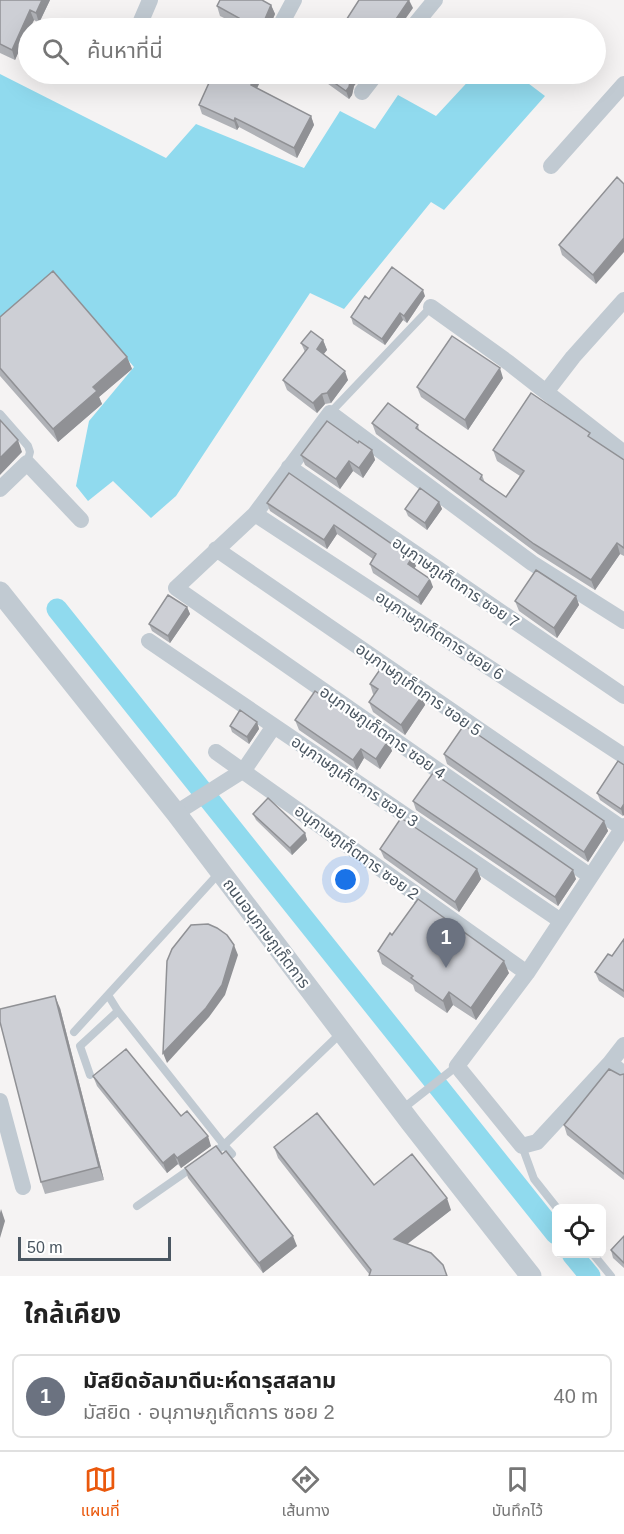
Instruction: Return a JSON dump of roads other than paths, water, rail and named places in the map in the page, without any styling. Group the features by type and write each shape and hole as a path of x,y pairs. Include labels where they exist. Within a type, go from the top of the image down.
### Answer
{"street":[{"path":"142,18 150,0"},
{"path":"284,18 294,0"},
{"path":"420,18 435,0"},
{"path":"362,92 368,84"},
{"path":"551,165 624,84"},
{"path":"546,392 573,357 624,300"},
{"path":"432,307 624,453"},
{"path":"216,549 255,514 330,413 532,563 624,621"},
{"path":"0,489 27,464 81,520"},
{"name":"อนุภาษภูเก็ตการ ซอย 7","path":"289,467 624,696"},
{"name":"อนุภาษภูเก็ตการ ซอย 6","path":"255,514 624,756"},
{"name":"อนุภาษภูเก็ตการ ซอย 4","path":"216,549 176,588 590,876"},
{"name":"อนุภาษภูเก็ตการ ซอย 5","path":"216,549 623,827"},
{"name":"ถนนอนุภาษภูเก็ตการ","path":"0,592 176,813 401,1110 531,1276"},
{"name":"อนุภาษภูเก็ตการ ซอย 3","path":"149,641 561,921"},
{"path":"176,813 244,770 274,726"},
{"name":"อนุภาษภูเก็ตการ ซอย 2","path":"216,752 528,973"},
{"path":"623,827 528,973 457,1066 522,1146 537,1142 624,1045"},
{"path":"610,1063 624,1074"},
{"path":"0,1101 4,1132 22,1187"}],"lane":[{"path":"330,413 432,307"},
{"path":"0,414 27,446 30,453 27,464"},
{"path":"74,1032 220,872"},
{"path":"108,995 118,1011 232,1154"},
{"path":"90,1075 80,1046 118,1011"},
{"path":"137,1206 224,1145 342,1032"},
{"path":"401,1110 457,1066"},
{"path":"522,1146 534,1179 553,1204"},
{"path":"596,1258 611,1276"}],"water":[{"path":"0,74 166,158 196,124 304,168 340,111 375,129 398,95 436,116 466,84 529,84 545,96 444,210 431,202 344,309 310,293 176,496 151,518 113,481 88,501 76,486 89,421 134,367 58,278 0,321"}],"waterway":[{"path":"57,609 552,1229"},
{"path":"575,1258 590,1276"}],"place":[{"name":"มัสยิดอัลมาดีนะห์ดารุสสลาม","path":"446,968"}]}
